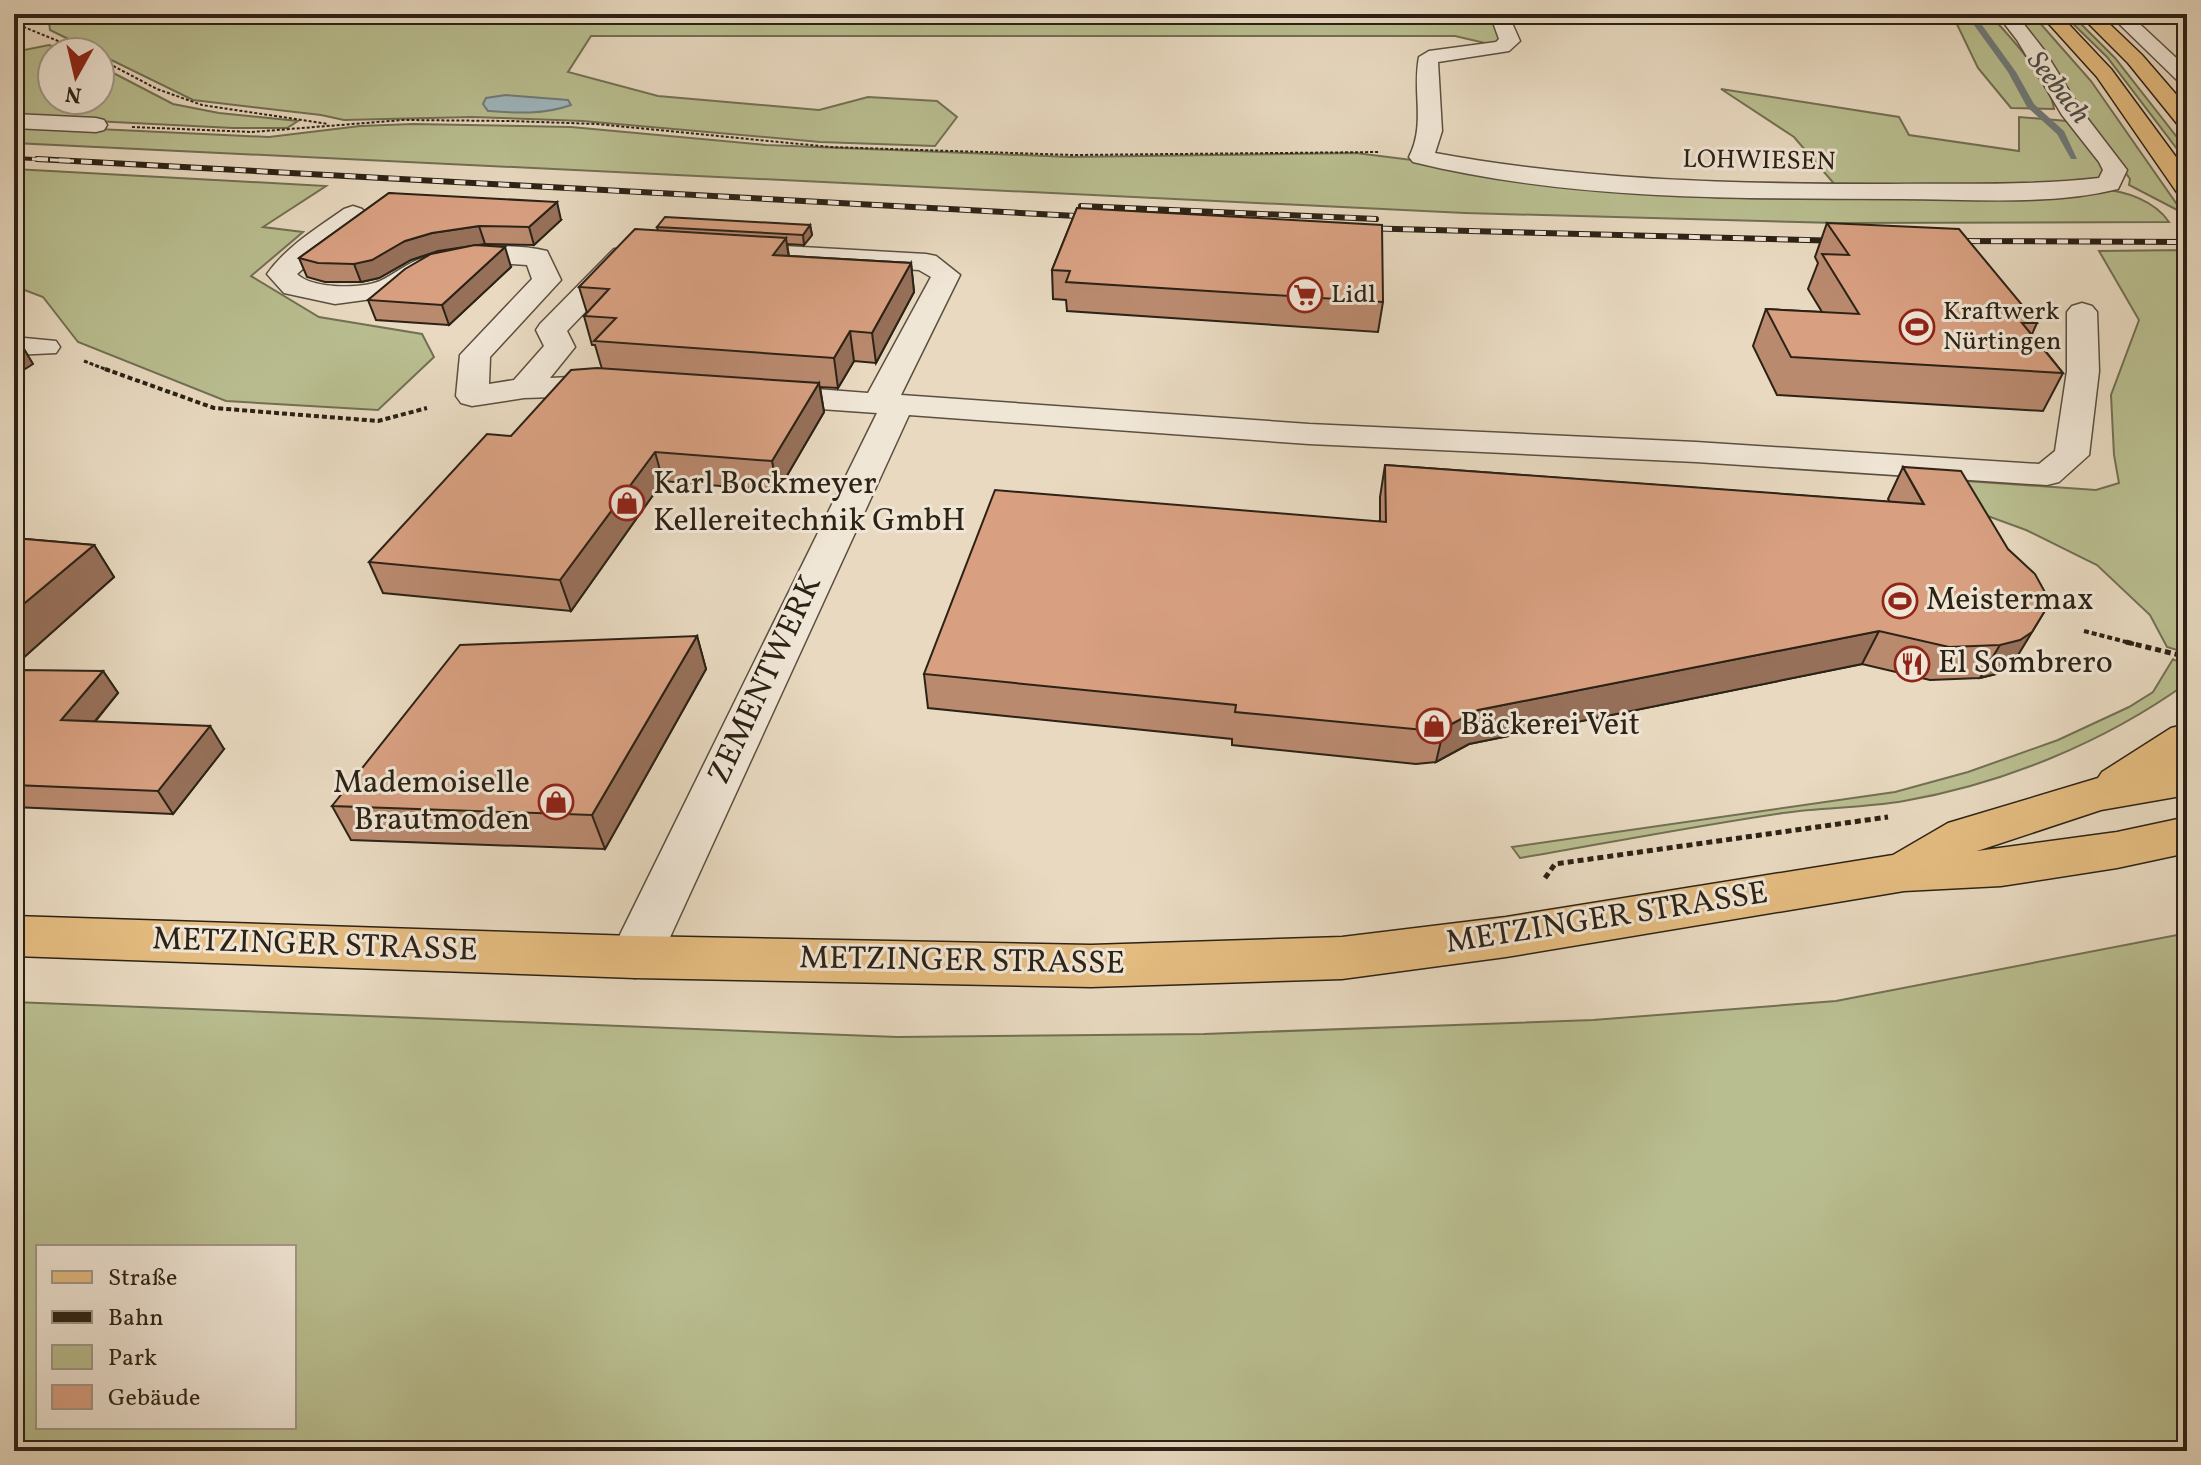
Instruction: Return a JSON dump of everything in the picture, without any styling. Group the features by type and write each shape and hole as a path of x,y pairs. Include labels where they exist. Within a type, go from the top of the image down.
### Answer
{"main road":[{"path":"2049,14 2104,73 2187,189"},
{"path":"2088,14 2135,59 2187,121"},
{"path":"2099,794 2187,739"},
{"name":"METZINGER STRASSE","path":"1904,872 1965,835 2099,794 2187,779"},
{"name":"METZINGER STRASSE","path":"14,936 635,957 1091,966 1342,958 1506,937 1904,872 2001,868 2117,850 2187,835"},
{"path":"2117,850 2187,862"}],"street":[{"path":"1421,157 1430,142 1431,103 1426,69 1429,57 1502,47 1510,41 1499,14"},
{"name":"LOHWIESEN","path":"1421,157 1486,171 1576,181 1689,188 1969,191 2080,188 2109,184 2115,170 2109,157 2074,117 2039,58 2006,14"},
{"path":"2118,14 2187,79"},
{"path":"14,121 96,125"},
{"path":"353,214 299,255 281,274 294,287 335,295 384,290 428,265 468,256 537,257 547,280 475,355 472,396 524,388 605,384 650,387"},
{"path":"524,388 560,347 551,330 633,246 649,247"},
{"name":"ZEMENTWERK","path":"635,957 946,275 926,262 695,250"},
{"path":"727,392 1309,434 1696,452 2047,475 2072,455 2083,371 2082,312"},
{"path":"14,346 45,347"}],"path":[{"path":"14,23 46,36"},
{"path":"116,68 165,95 189,103 222,110 309,118 333,126"},
{"path":"96,125 252,132 403,120 511,121 597,124 830,147 1073,155 1376,152 1421,157"},
{"path":"45,347 214,408 378,421 472,396"},
{"path":"2084,631 2187,657"},
{"path":"1506,937 1555,864 1902,814"}],"green space":[{"path":"48,14 1498,14 1502,47 1455,36 591,36 568,72 658,96 819,110 868,97 937,101 957,117 935,146 820,142 583,121 472,117 344,120 193,100 116,62 116,36 62,36 50,30"},
{"path":"1952,14 1989,14 2037,72 2054,109 2011,108 1978,68"},
{"path":"2009,14 2032,14 2091,81 2183,213 2129,185 2130,179"},
{"path":"2063,14 2071,14 2115,58 2187,150 2187,162 2107,57"},
{"path":"36,48 36,116 116,116 116,74 173,104 219,113 298,121 287,128 233,128 14,117 14,52"},
{"path":"1721,89 1899,117 1909,135 2019,151 2019,117 2067,121 2100,159 2108,175 2094,181 2041,184 1836,186 1794,137"},
{"path":"14,125 269,137 360,126 571,127 766,145 1070,157 1356,153 1717,198 1809,199 1833,194 2101,189 2139,198 2156,208 2169,222 1836,223 1465,213 14,143"},
{"path":"14,169 326,186 263,227 303,232 251,276 319,317 422,334 434,357 378,410 226,401 78,342 43,297 14,286"},
{"path":"2186,250 2187,455 2180,481 2187,506 2187,653 2167,647 2150,615 2097,565 2026,530 1971,510 1952,480 2096,490 2119,483 2114,455 2111,395 2139,320 2099,251"},
{"path":"2173,659 2187,667 2187,683 2155,704 2088,742 1978,784 1904,801 1783,813 1520,858 1512,847 1895,792 1968,772 2058,740 2129,707 2153,692"},
{"path":"2177,935 2187,937 2187,1451 14,1451 14,1002 897,1037 1204,1034 1593,1020 1836,1001"}],"water":[{"path":"506,95 568,100 571,105 520,113 488,111 483,104 486,98"}],"building":[{"path":"389,193 557,202 529,227 479,226 432,233 405,241 372,260 354,264 318,263 299,258"},
{"path":"1077,208 1382,225 1383,302 1066,282 1070,271 1052,270"},
{"path":"665,217 810,225 803,235 657,227"},
{"path":"1827,223 1959,229 2037,323 2022,323 2063,373 1791,357 1766,309 1859,314 1822,254 1849,255"},
{"path":"635,229 786,238 773,255 911,263 872,333 850,331 834,358 594,341 616,318 584,316 609,289 579,287"},
{"path":"475,245 505,247 442,305 368,300 405,269 431,254"},
{"path":"597,368 819,383 772,461 655,452 560,580 369,562 487,434 511,436 571,370"},
{"path":"1385,465 1924,504 1903,467 1961,471 2008,549 2035,574 2046,594 2046,609 2032,632 2020,640 2000,645 1949,647 1879,631 1478,710 1444,728 1424,730 1235,712 1236,705 924,674 995,490 1386,522"},
{"path":"14,538 94,545 14,612"},
{"path":"697,636 592,815 332,806 460,645"},
{"path":"22,670 103,671 61,720 210,726 158,791 14,785 14,677"}],"waterway":[{"name":"Seebach","path":"1970,14 2012,72 2030,105 2061,133 2074,157"}],"railway":[{"path":"14,158 68,161"},
{"path":"37,159 68,161"},
{"path":"68,161 74,161"},
{"path":"68,161 1095,217"},
{"path":"1081,206 1376,219"},
{"path":"1359,228 1843,241"},
{"path":"1947,241 2187,242"}],"place":[{"name":"Lidl","path":"1305,295"},
{"name":"Kraftwerk Nürtingen","path":"1917,327"},
{"name":"Karl Bockmeyer Kellereitechnik GmbH","path":"627,503"},
{"name":"Meistermax","path":"1900,601"},
{"name":"El Sombrero","path":"1912,664"},
{"name":"Bäckerei Veit","path":"1434,726"},
{"name":"Mademoiselle Brautmoden","path":"556,802"}]}
